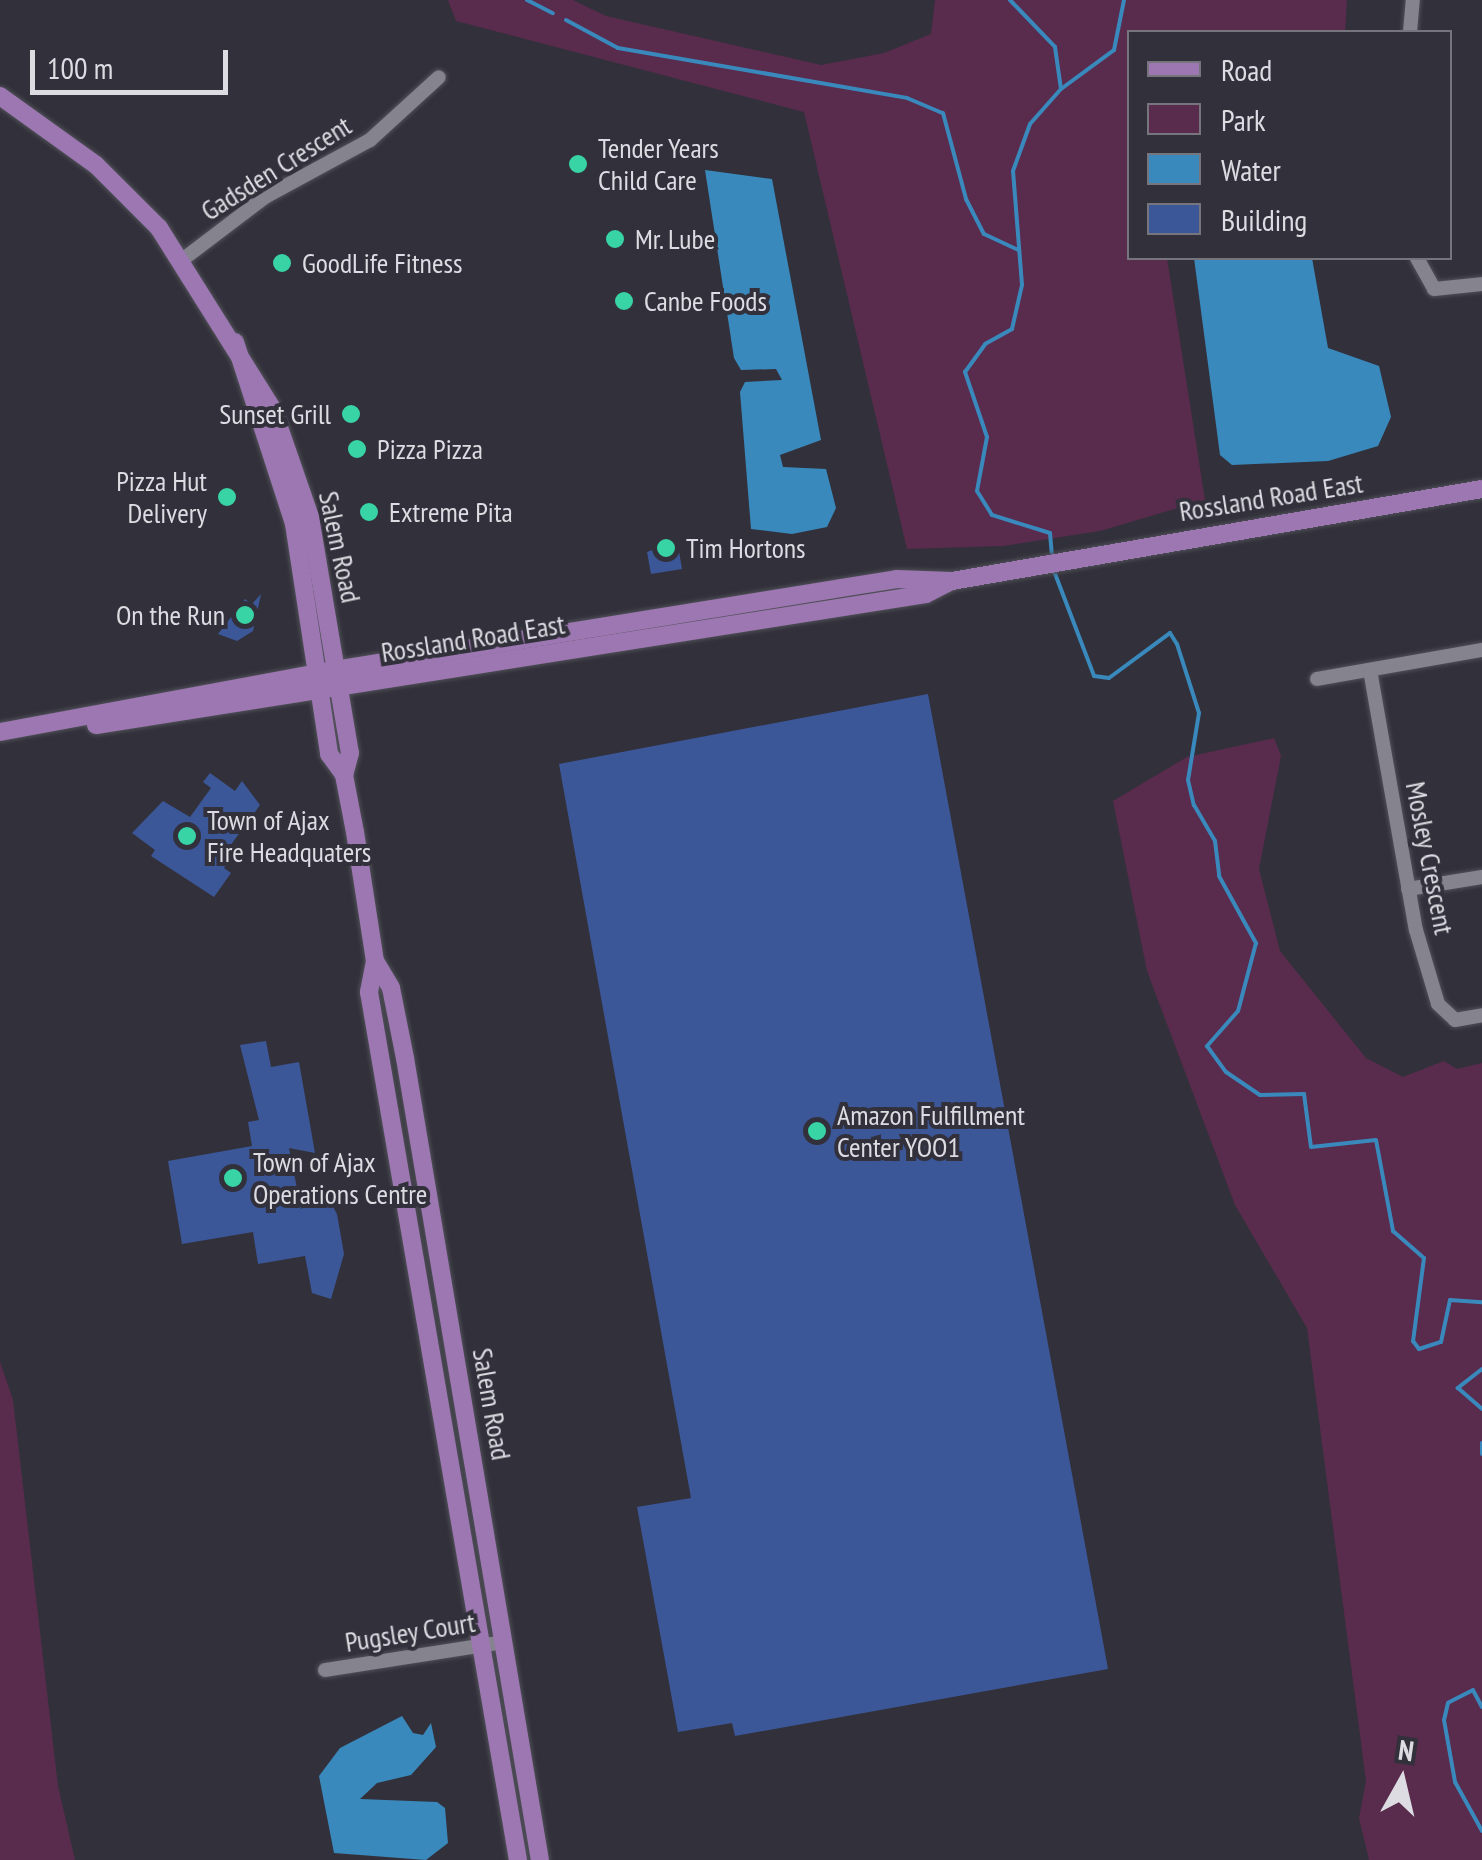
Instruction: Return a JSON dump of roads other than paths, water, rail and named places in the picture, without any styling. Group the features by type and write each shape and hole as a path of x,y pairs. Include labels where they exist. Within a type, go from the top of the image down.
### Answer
{"main road":[{"name":"Salem Road","path":"0,96 96,165 182,260 236,342 273,410 310,516 328,680 329,754 344,776 375,961 369,992 518,1860"},
{"name":"Rossland Road East","path":"0,735 897,579 952,581 1482,489"},
{"name":"Salem Road","path":"375,961 392,988 540,1860"}],"street":[{"path":"1410,30 1413,0"},
{"name":"Gadsden Crescent","path":"182,260 265,197 370,140 439,78"},
{"path":"1418,260 1434,290 1482,284"},
{"path":"1317,679 1482,650"},
{"name":"Mosley Crescent","path":"1370,670 1408,889 1444,1014 1482,1016"},
{"path":"1408,889 1482,877"},
{"name":"Pugsley Court","path":"325,1670 503,1642"}],"water":[{"path":"705,170 772,179 821,440 780,455 783,467 826,469 836,508 827,527 792,534 751,529 740,392 745,382 782,380 776,369 741,370 734,358"},
{"path":"1194,260 1312,260 1328,348 1379,366 1391,417 1378,446 1328,461 1232,465 1220,455"},
{"path":"402,1716 413,1733 423,1735 431,1723 436,1747 411,1775 377,1783 360,1799 437,1802 445,1808 448,1843 426,1860 334,1853 319,1776 340,1748"}],"waterway":[{"path":"527,0 553,13"},
{"path":"1010,0 1055,47 1061,89"},
{"path":"1052,556 1050,533 992,515 977,491 987,437 965,372 985,344 1012,329 1022,285 1013,171 1030,124 1061,89 1114,50 1124,0"},
{"path":"566,20 618,48 907,98 943,113 966,199 984,234 1019,250"},
{"path":"1054,571 1094,676 1109,678 1170,633 1177,644 1199,713 1188,780 1194,805 1215,841 1219,876 1256,943 1238,1011 1207,1046 1226,1072 1260,1095 1304,1094 1311,1147 1376,1140 1393,1231 1424,1258 1413,1341 1419,1349 1441,1342 1450,1300 1482,1302"},
{"path":"1482,1369 1458,1388 1482,1409"},
{"path":"1482,1443 1482,1454"},
{"path":"1482,1707 1473,1690 1448,1703 1444,1720 1455,1782 1482,1831"}],"place":[{"name":"Tender Years Child Care","path":"578,164"},
{"name":"Mr. Lube","path":"615,239"},
{"name":"GoodLife Fitness","path":"282,263"},
{"name":"Canbe Foods","path":"624,301"},
{"name":"Sunset Grill","path":"351,414"},
{"name":"Pizza Pizza","path":"357,449"},
{"name":"Pizza Hut Delivery","path":"227,497"},
{"name":"Extreme Pita","path":"369,512"},
{"name":"Tim Hortons","path":"666,548"},
{"name":"On the Run","path":"245,615"},
{"name":"Town of Ajax Fire Headquaters","path":"187,836"},
{"name":"Amazon Fulfillment Center YOO1","path":"817,1131"},
{"name":"Town of Ajax Operations Centre","path":"233,1178"}]}
